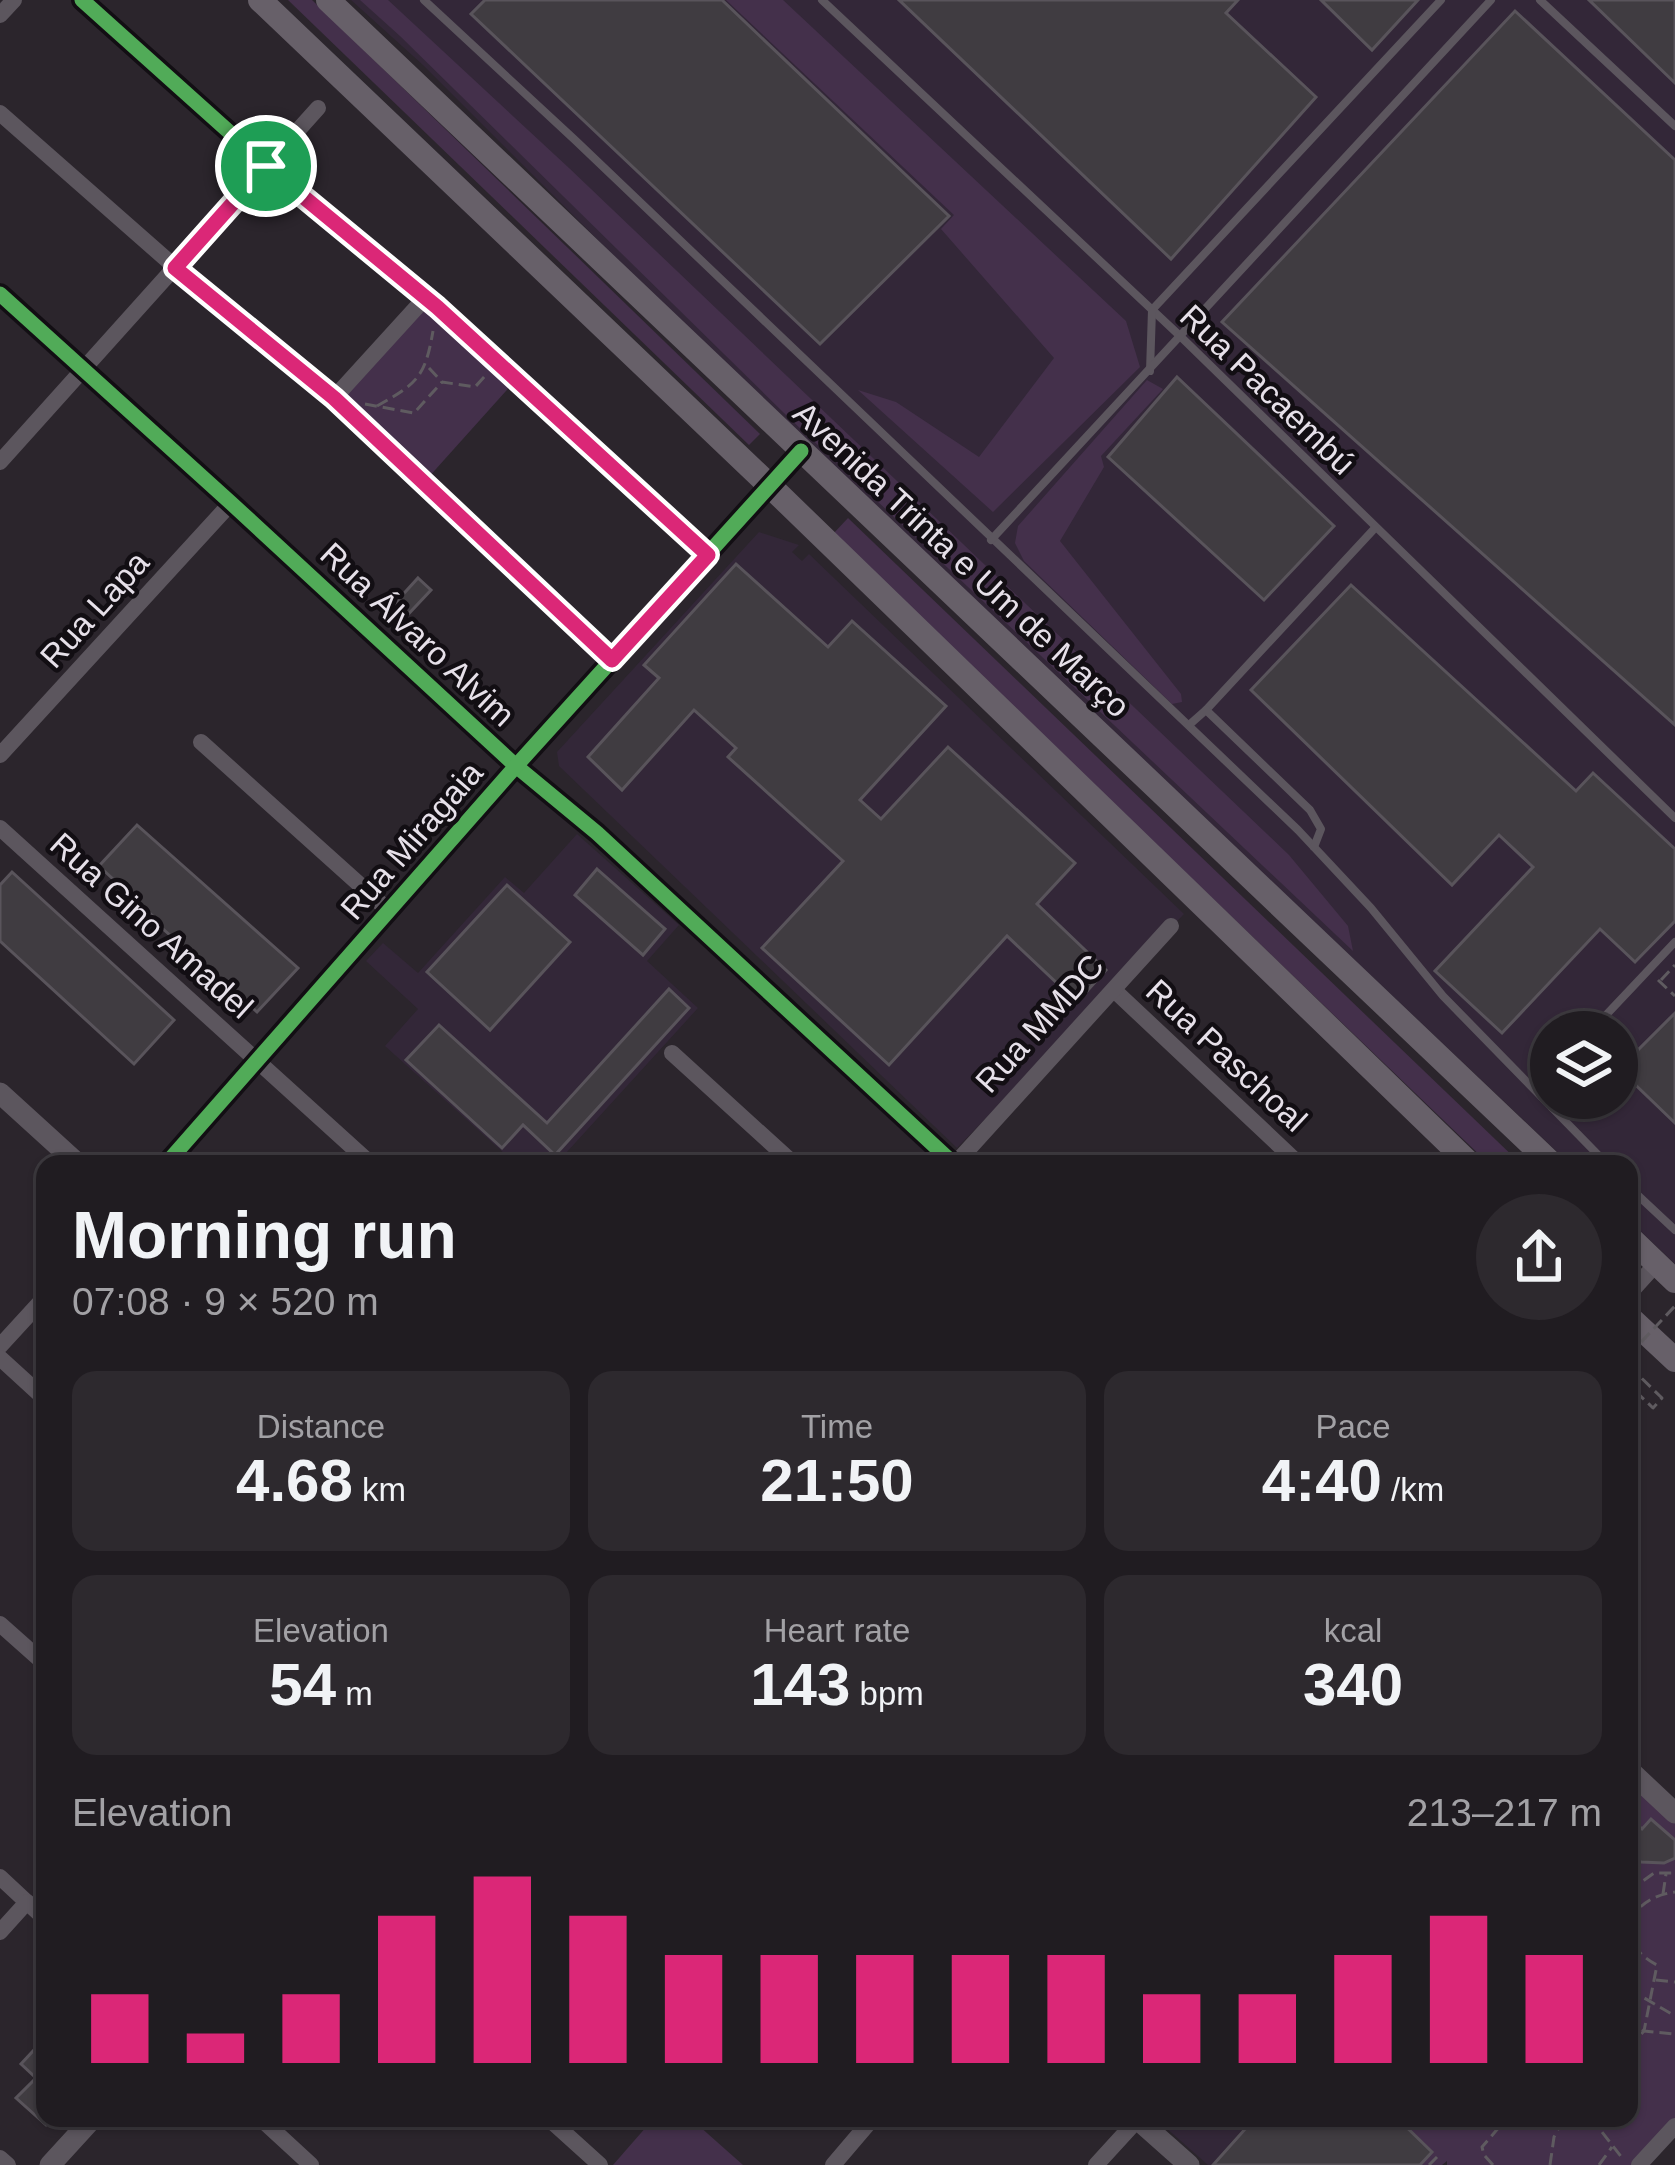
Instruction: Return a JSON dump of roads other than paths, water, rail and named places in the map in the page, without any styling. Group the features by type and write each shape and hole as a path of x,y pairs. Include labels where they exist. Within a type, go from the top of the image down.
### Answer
{"main road":[{"path":"260,0 1461,1155"},
{"name":"Avenida Trinta e Um de Março","path":"328,0 1543,1155"},
{"path":"1638,1246 1666,1272"},
{"path":"1638,1325 1675,1360"}],"street":[{"path":"0,15 14,0"},
{"path":"82,0 266,166 432,302 708,555"},
{"path":"0,462 318,109"},
{"path":"0,113 175,268 334,398 612,660"},
{"name":"Rua Álvaro Alvim","path":"0,294 516,766 597,832 944,1155"},
{"path":"334,398 432,302"},
{"name":"Rua Miragaia","path":"174,1155 801,451"},
{"name":"Rua Lapa","path":"0,755 231,502"},
{"path":"201,742 389,911"},
{"name":"Rua Gino Amadel","path":"0,828 360,1155"},
{"name":"Rua MMDC","path":"962,1155 1172,926"},
{"name":"Rua Paschoal","path":"1114,990 1289,1155"},
{"path":"672,1054 784,1155"},
{"path":"0,1093 68,1155"},
{"path":"1638,1289 1666,1272"},
{"path":"0,1346 36,1307"},
{"path":"0,1358 36,1391"},
{"path":"0,1624 36,1656"},
{"path":"1638,1778 1675,1813"},
{"path":"0,1877 36,1910"},
{"path":"0,1932 27,1902"},
{"path":"1639,2165 1675,2126"},
{"path":"50,2165 85,2127"},
{"path":"270,2127 311,2165"},
{"path":"558,2127 600,2165"},
{"path":"833,2165 866,2127"},
{"path":"1096,2165 1130,2127"},
{"path":"1146,2127 1189,2165"},
{"path":"0,2158 8,2165"}],"lane":[{"path":"424,0 1189,725 1314,848 1443,996 1530,1083"},
{"name":"Rua Pacaembú","path":"822,0 1179,335 1675,818"},
{"path":"1150,371 1152,310 1441,0"},
{"path":"992,540 1490,0"},
{"path":"1540,0 1675,126"},
{"path":"1189,725 1375,527"},
{"path":"1206,710 1310,810 1321,830 1314,848"},
{"path":"1610,1011 1674,945"},
{"path":"1564,1119 1598,1155"},
{"path":"1638,1195 1675,1230"}]}
